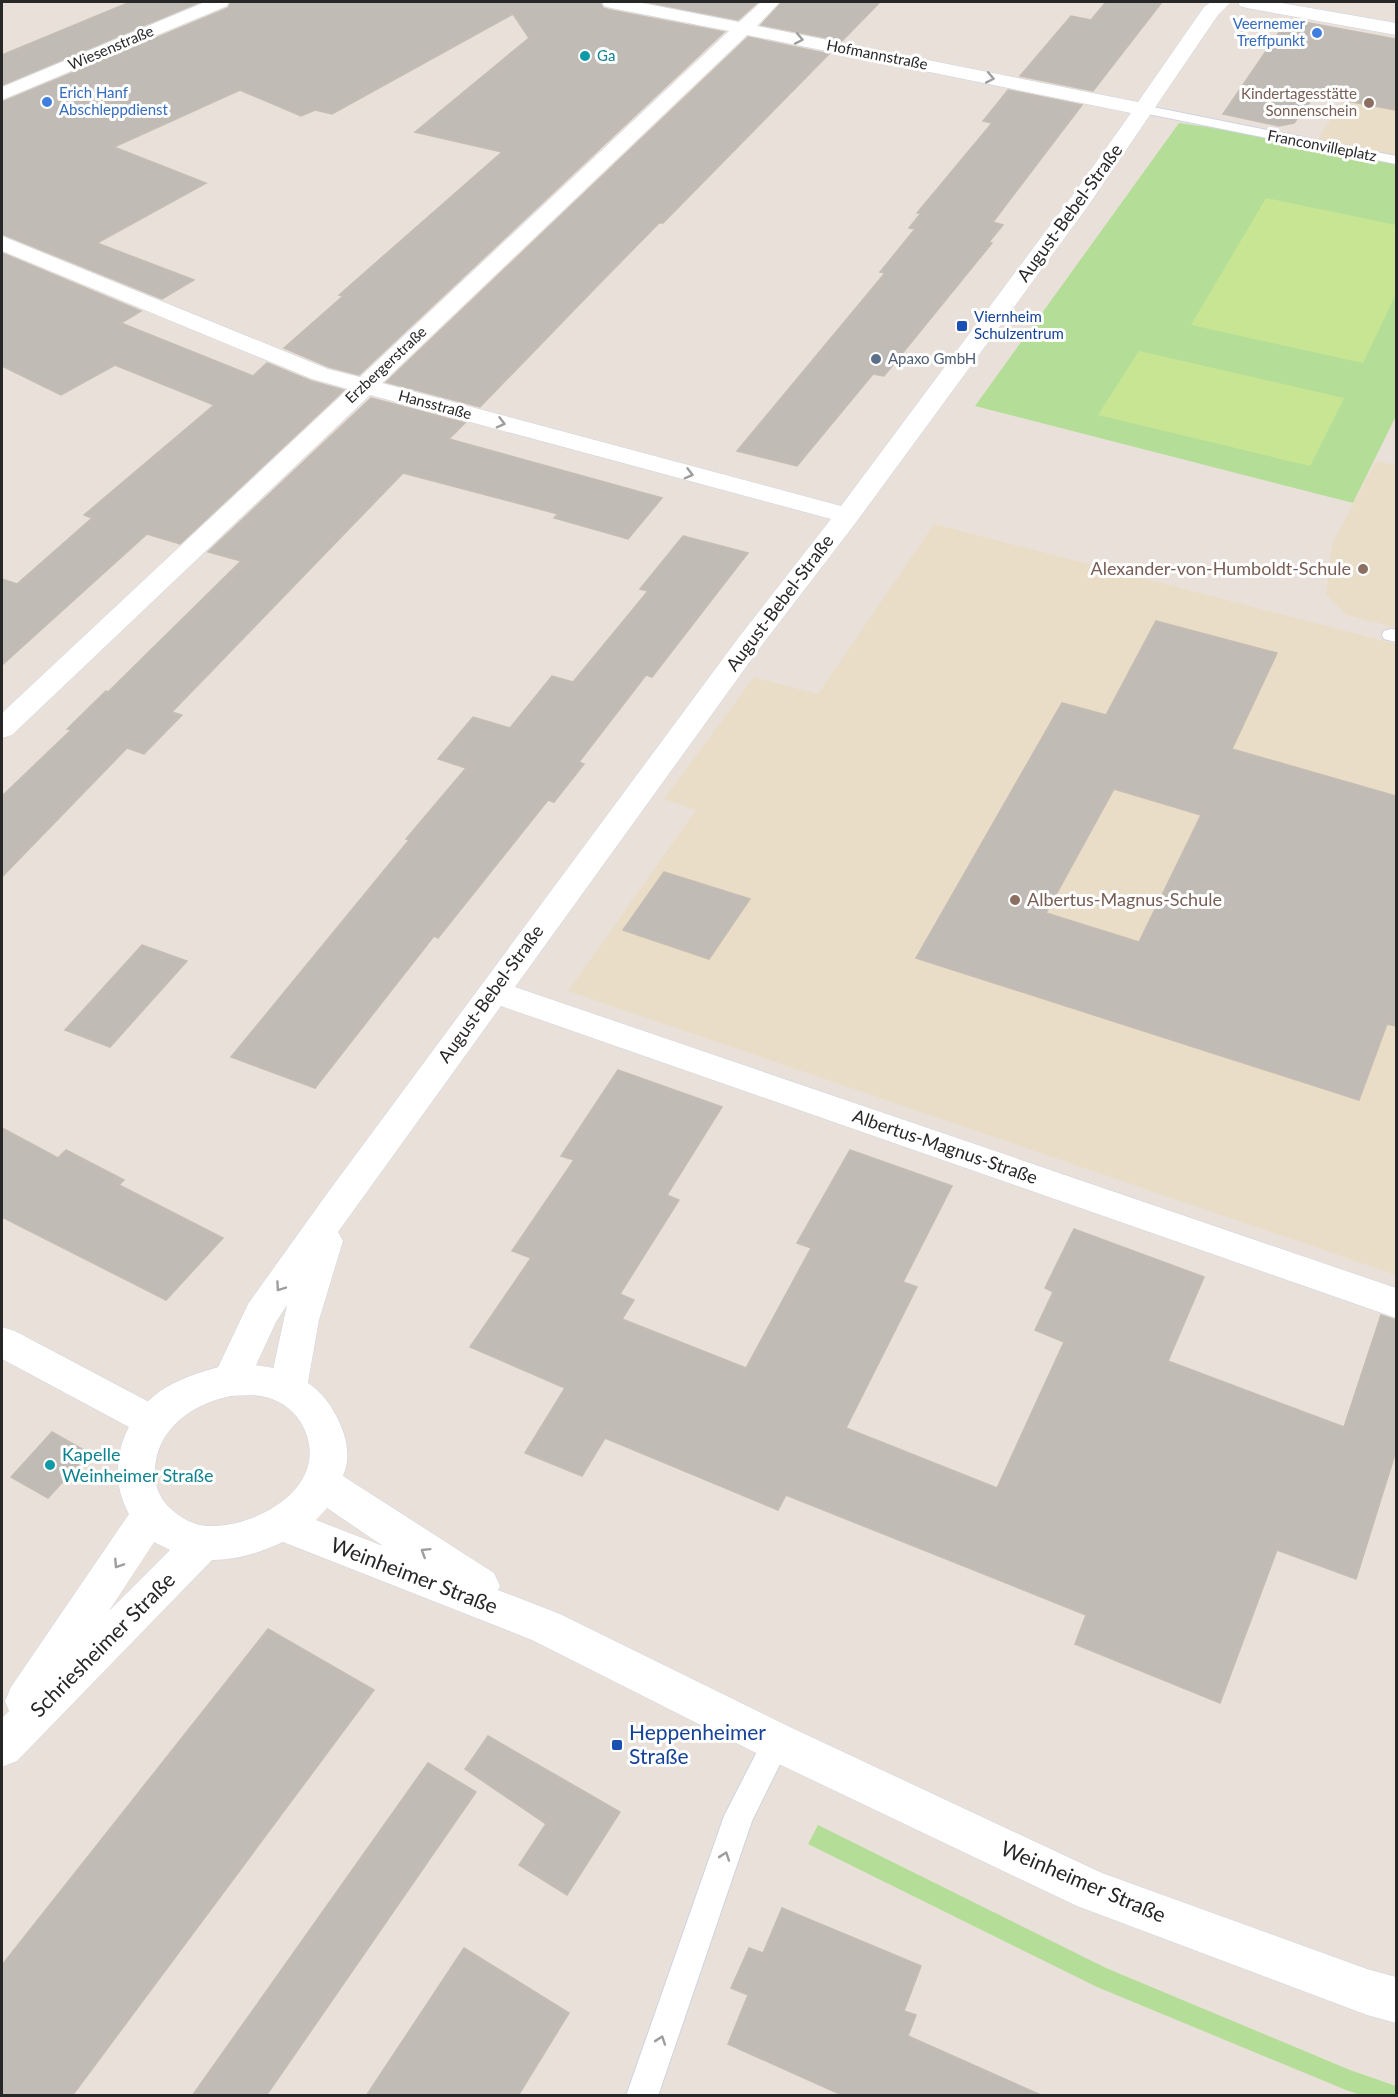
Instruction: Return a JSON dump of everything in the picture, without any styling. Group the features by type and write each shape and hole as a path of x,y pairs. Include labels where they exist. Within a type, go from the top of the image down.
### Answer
{"street":[{"name":"Wiesenstraße","path":"2,94 220,2"},
{"name":"Hofmannstraße","path":"611,2 1143,109"},
{"name":"Erzbergerstraße","path":"2,729 771,2"},
{"name":"August-Bebel-Straße","path":"231,1380 261,1314 338,1205 749,643 848,516 1080,201 1211,11 1222,2"},
{"path":"1247,2 1396,29"},
{"name":"Hansstraße","path":"2,243 320,374 848,516"},
{"name":"Albertus-Magnus-Straße","path":"493,991 1396,1303"},
{"name":"August-Bebel-Straße","path":"288,1388 301,1320 314,1272 338,1205"},
{"path":"2,1342 153,1422"},
{"path":"231,1380 261,1380 288,1388 311,1405 325,1428 329,1455 322,1483 306,1506 282,1525 248,1539 230,1543 203,1543 172,1533 150,1515 137,1494 134,1470 139,1445 153,1422 169,1406 187,1394 209,1384 231,1380"},
{"name":"Weinheimer Straße","path":"322,1483 388,1528 546,1627"},
{"name":"Schriesheimer Straße","path":"2,1738 150,1515"},
{"name":"Weinheimer Straße","path":"282,1525 546,1627 777,1742 1093,1891 1367,1992 1396,2000"},
{"name":"Schriesheimer Straße","path":"2,1747 203,1543"}],"lane":[{"name":"Franconvilleplatz","path":"1143,109 1396,160"},
{"path":"642,2096 739,1816 777,1742"}],"shaded area":[{"name":"Kindertagesstätte Sonnenschein","path":"1367,61 1396,66 1396,156 1317,141"},
{"name":"Alexander-von-Humboldt-Schule","path":"1376,461 1396,465 1396,628 1347,615 1326,595 1332,544"},
{"name":"Albertus-Magnus-Schule","path":"934,524 1396,644 1396,1275 568,991 696,810 664,799 754,677 818,694"}],"green space":[{"path":"1179,123 1289,139 1396,160 1396,416 1353,503 975,406"},
{"path":"1266,198 1396,225 1396,294 1363,363 1191,325"},
{"path":"1139,351 1344,398 1310,466 1098,415"},
{"path":"818,1825 1106,1968 1350,2070 1396,2086 1396,2095 1361,2095 1346,2090 1097,1987 808,1844"}],"building":[{"path":"130,2 200,2 2,85 2,55"},
{"path":"231,2 600,2 603,8 610,10 724,32 359,375 329,367 284,348 343,296 339,295 502,152 415,132 529,38 513,14 332,114 315,110 301,116 240,90 114,147 206,183 97,243 194,280 162,299 2,234 2,102 228,8"},
{"path":"646,2 758,2 738,20"},
{"path":"782,2 880,2 842,41 761,25"},
{"path":"1106,2 1162,2 1093,91 1020,76 1071,16 1091,20"},
{"path":"1288,19 1396,39 1396,110 1315,95 1294,123 1279,126 1223,114"},
{"path":"748,37 829,54 663,223 659,223 480,407 386,382"},
{"path":"1008,90 1082,105 993,222 1003,225 989,242 992,243 884,376 873,374 797,466 737,451 885,273 880,272 915,229 909,228 921,213 917,213 992,123 983,121"},
{"path":"2,253 141,311 121,323 253,376 267,363 311,381 344,390 180,544 147,534 2,665 2,579 17,584 92,518 84,515 214,405 115,365 61,395 2,366"},
{"path":"371,398 465,423 449,439 662,498 628,539 554,518 558,514 403,473 172,712 182,715 144,754 127,748 2,877 2,796 71,730 67,729 106,691 108,692 241,561 208,552"},
{"path":"683,536 748,553 652,677 646,675 579,762 584,764 554,802 548,800 438,938 434,936 315,1088 231,1057 466,768 438,759 473,717 510,728 552,676 573,682 648,591 640,589"},
{"path":"1156,621 1277,653 1232,749 1396,796 1396,1026 1387,1024 1359,1100 916,958 1062,703 1106,715","holes":["1114,789 1201,815 1139,942 1046,913"]},
{"path":"664,872 750,899 709,959 623,930"},
{"path":"142,945 187,961 110,1047 65,1030"},
{"path":"618,1070 722,1107 667,1195 679,1200 620,1294 634,1300 622,1319 746,1368 811,1248 797,1243 850,1150 952,1186 903,1282 917,1287 846,1428 997,1488 1064,1342 1035,1330 1053,1292 1045,1288 1074,1229 1204,1277 1168,1361 1344,1427 1381,1315 1396,1320 1396,1451 1356,1579 1277,1550 1220,1703 1075,1644 1086,1615 786,1495 778,1510 605,1438 582,1476 525,1453 565,1388 470,1347 531,1258 512,1251 574,1160 561,1156"},
{"path":"2,1128 58,1158 66,1150 124,1180 119,1185 223,1238 166,1300 2,1217"},
{"name":"Kapelle Weinheimer Straße","path":"52,1432 89,1453 48,1498 11,1477"},
{"path":"268,1629 374,1690 72,2096 2,2096 2,1965"},
{"path":"488,1736 620,1812 567,1895 519,1865 546,1824 465,1769"},
{"path":"428,1763 476,1792 266,2096 192,2096"},
{"path":"782,1908 921,1966 904,2011 916,2015 908,2036 1043,2096 844,2096 728,2044 748,1995 731,1988 749,1948 763,1953"},
{"path":"464,1948 569,2013 518,2096 366,2096"}],"place":[{"name":"Veernemer Treffpunkt","path":"1317,33"},
{"name":"Ga","path":"585,56"},
{"name":"Erich Hanf Abschleppdienst","path":"47,102"},
{"name":"Kindertagesstätte Sonnenschein","path":"1369,103"},
{"name":"Viernheim Schulzentrum","path":"962,326"},
{"name":"Apaxo GmbH","path":"876,359"},
{"name":"Alexander-von-Humboldt-Schule","path":"1363,569"},
{"name":"Albertus-Magnus-Schule","path":"1015,900"},
{"name":"Kapelle Weinheimer Straße","path":"50,1465"},
{"name":"Heppenheimer Straße","path":"617,1745"}]}
